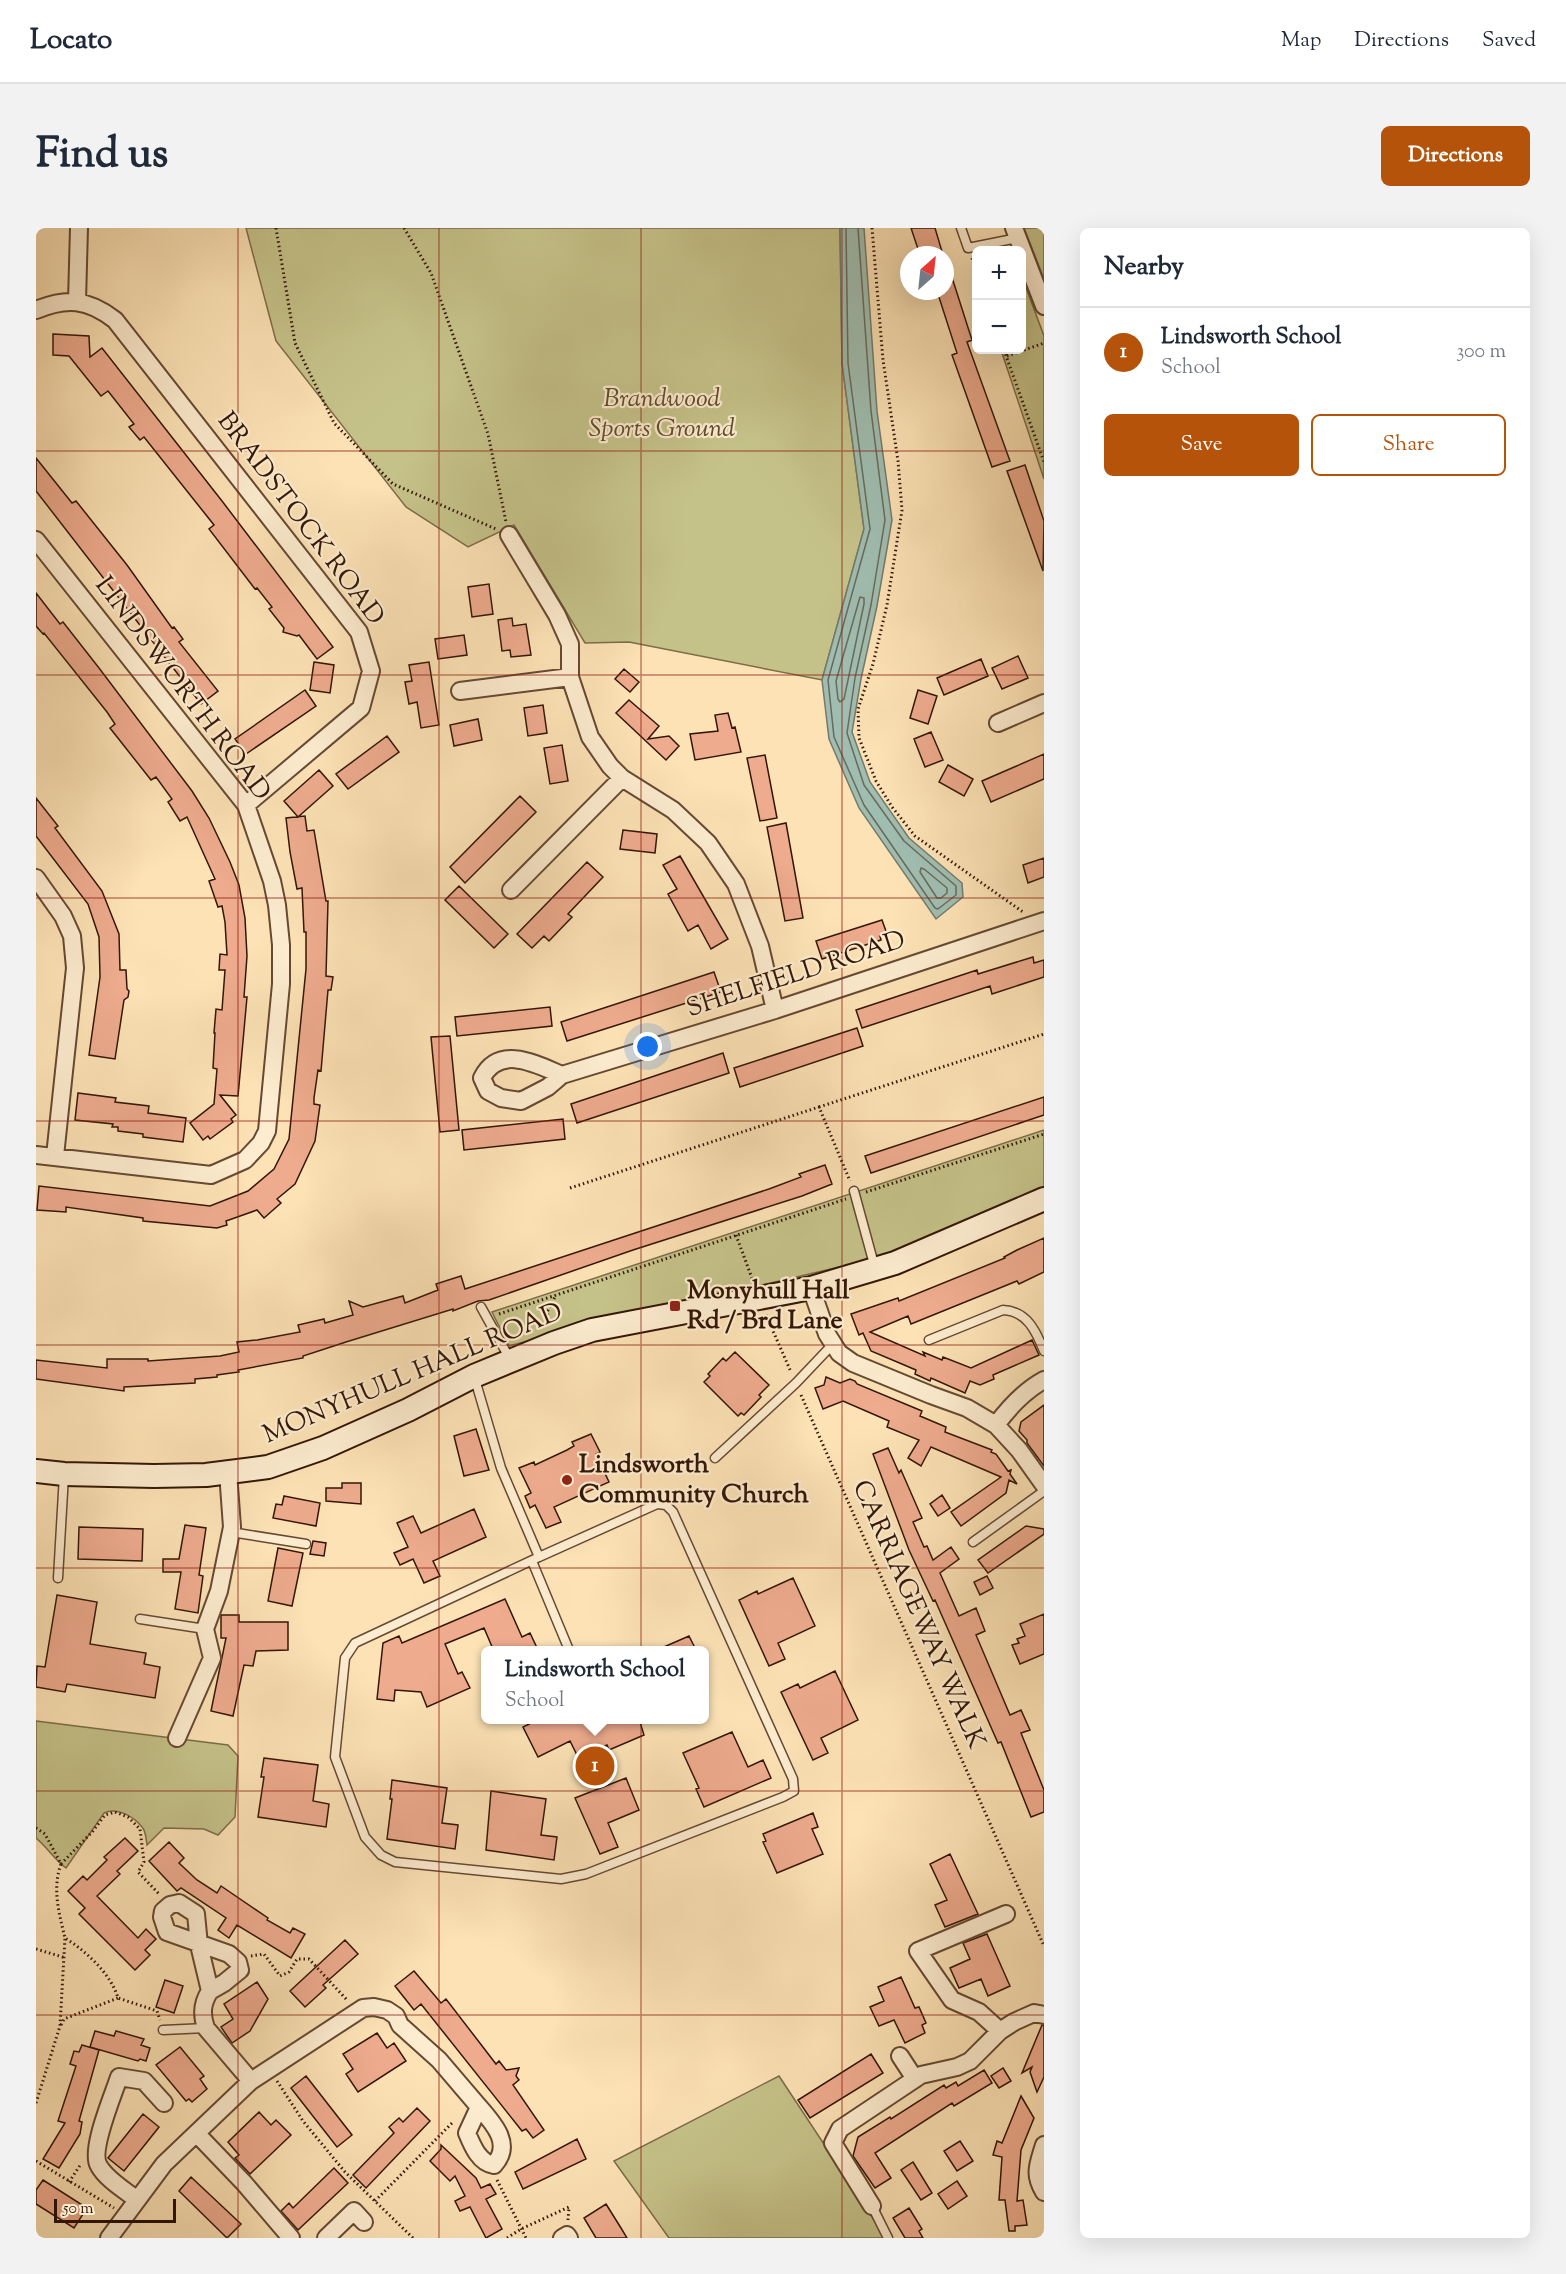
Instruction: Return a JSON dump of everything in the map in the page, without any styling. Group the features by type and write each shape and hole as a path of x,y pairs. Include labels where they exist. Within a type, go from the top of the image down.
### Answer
{"street":[{"path":"77,301 80,228"},
{"path":"1016,233 1044,306"},
{"name":"BRADSTOCK ROAD","path":"36,310 49,304 77,301 99,308 115,320 360,632 371,671 361,708 246,805"},
{"path":"509,535 557,615 570,644 570,677 590,737 610,766 622,778 673,810 708,843 736,884 760,946 775,1010"},
{"name":"LINDSWORTH ROAD","path":"36,540 246,805 272,881 277,904 281,984 267,1131 261,1143 245,1160 211,1175 36,1155"},
{"path":"460,691 570,677"},
{"path":"998,723 1044,703"},
{"path":"511,890 622,778"},
{"path":"36,878 57,908 72,936 75,968 55,1156"},
{"name":"SHELFIELD ROAD","path":"562,1075 775,1010 1042,922"},
{"name":"MONYHULL HALL ROAD","path":"36,1471 64,1474 154,1476 228,1472 268,1467 294,1460 408,1410 474,1376 554,1343 592,1330 811,1288 895,1263 1044,1199"},
{"path":"811,1288 827,1334 839,1353 853,1363 967,1408 996,1425 1019,1450 1044,1485"},
{"path":"996,1425 1012,1404 1031,1387 1044,1380"},
{"path":"177,1738 212,1658 205,1629 219,1591 231,1532 228,1472"},
{"path":"210,1991 200,1945 196,1914 179,1903 170,1905 163,1911 162,1917 167,1932 200,1945 229,1954 238,1962 240,1970 210,1991 203,2001 203,2019 207,2028 251,2081"},
{"path":"1000,2031 979,2012 952,2000 918,1952 1006,1914"},
{"path":"109,2238 164,2164 251,2081 366,2010 387,2010 396,2016 400,2025 439,2060 477,2104 502,2136 502,2152 494,2165 488,2164 480,2157 467,2133 477,2104"},
{"path":"872,2206 833,2143 840,2129 921,2075 957,2067 970,2061 1000,2031 1024,2017 1034,2013 1044,2015"},
{"path":"900,2056 915,2079"},
{"path":"137,2200 103,2172 95,2156 119,2078 144,2081 164,2103"},
{"path":"197,2134 244,2183 291,2238"},
{"path":"1044,2145 1038,2163 1037,2180 1044,2192"},
{"path":"326,2238 354,2211 364,2222"}],"lane":[{"path":"962,228 968,248 1016,233"},
{"path":"854,1194 875,1269"},
{"path":"481,1307 511,1361"},
{"path":"929,1340 1003,1310 1011,1311 1027,1320 1035,1330 1044,1351"},
{"path":"715,1458 796,1383 833,1344"},
{"path":"474,1376 501,1468 568,1646"},
{"path":"58,1578 64,1474"},
{"path":"974,1542 1044,1491"},
{"path":"657,1504 666,1505 673,1512 793,1779 794,1791 586,1874 561,1879 395,1862 381,1855 365,1837 335,1757 345,1658 355,1643 536,1559 657,1504"},
{"path":"231,1532 306,1544"},
{"path":"140,1619 205,1629"},
{"path":"164,2030 207,2028"},
{"path":"872,2206 888,2238"}],"path":[{"path":"276,228 295,342 334,423 393,484 509,535"},
{"path":"404,228 431,273 488,434 509,535"},
{"path":"872,228 883,360 898,461 902,510 887,605 873,664 858,709 859,738 876,780 892,807 915,836 1042,922"},
{"path":"1044,343 1007,356 1044,462"},
{"path":"570,1188 1044,1034"},
{"path":"819,1107 854,1194"},
{"path":"487,1318 854,1194 1044,1134"},
{"name":"CARRIAGEWAY WALK","path":"736,1235 759,1299 1044,1947"},
{"path":"554,1343 547,1312 556,1295"},
{"path":"36,2103 60,2026 66,1938 58,1909 55,1882 61,1864 105,1815 115,1812 128,1817 140,1829 144,1862 138,1872 170,1905"},
{"path":"36,1828 45,1834 61,1864"},
{"path":"66,1938 81,1948 101,1971 114,1986 118,1998"},
{"path":"36,1949 66,1958"},
{"path":"238,1962 257,1954 264,1954 280,1976 289,1972 297,1959 309,1959 366,2010"},
{"path":"60,2026 64,2019 118,1998 157,2011 164,2030"},
{"path":"269,2070 303,2121 345,2172 413,2238"},
{"path":"375,2201 477,2104"},
{"path":"36,2161 125,2216"},
{"path":"494,2165 491,2169 526,2238"},
{"path":"507,2238 569,2207 566,2237"}],"green space":[{"name":"Brandwood Sports Ground","path":"246,228 840,228 842,363 864,529 822,680 629,642 585,643 514,525 468,547 406,507 276,341"},
{"path":"1024,228 1044,228 1044,279 1026,233"},
{"path":"1026,288 1044,336 1044,479 1002,354 1026,354"},
{"path":"1044,1130 1044,1191 882,1257 509,1346 492,1312"},
{"path":"36,1721 228,1745 238,1756 235,1817 218,1835 204,1829 164,1828 147,1845 144,1831 138,1823 129,1816 109,1811 104,1813 66,1868 36,1838"},
{"path":"779,2076 886,2238 669,2238 614,2161"}],"water":[{"path":"840,228 864,228 877,411 892,520 852,732 870,782 909,838 962,883 963,897 936,919 859,808 829,739 822,680 864,529 842,363"}],"building":[{"path":"911,228 935,228 940,246 917,246"},
{"path":"954,284 972,340 967,342 1010,461 992,467 952,355 957,353 940,300 954,300"},
{"path":"53,334 89,336 90,357 102,348 333,647 317,659 299,635 283,632 284,628 269,609 272,607 257,588 255,589 209,529 214,525 144,437 140,440 129,427 134,424 108,391 101,396 69,356 53,355"},
{"path":"36,458 72,503 76,501 127,565 172,628 174,627 183,639 179,642 218,691 201,704 36,491"},
{"path":"1025,465 1044,521 1043,571 1007,471"},
{"path":"489,584 493,614 472,617 468,587"},
{"path":"36,593 60,624 63,622 192,791 209,818 239,885 245,918 247,956 244,997 247,997 238,1096 220,1095 236,1115 231,1119 233,1122 210,1139 208,1136 203,1140 190,1123 214,1104 217,1069 213,1068 214,1033 216,1009 222,1010 225,970 219,970 220,954 227,955 222,906 218,907 209,881 215,879 187,817 180,821 168,802 172,799 156,777 151,780 110,728 115,724 107,712 36,626"},
{"path":"512,618 513,626 526,624 531,655 511,657 510,650 502,651 498,620"},
{"path":"464,635 467,655 438,659 435,639"},
{"path":"1018,656 1028,678 1002,689 992,668"},
{"path":"981,659 988,676 944,695 937,678"},
{"path":"314,662 334,665 330,693 310,690"},
{"path":"429,662 439,725 421,728 417,702 409,704 405,682 412,681 409,665"},
{"path":"624,669 639,682 630,692 615,679"},
{"path":"305,690 316,706 246,754 235,739"},
{"path":"918,690 937,696 928,724 910,718"},
{"path":"629,700 659,726 648,739 669,736 679,746 666,760 616,713"},
{"path":"543,705 547,733 528,736 524,708"},
{"path":"728,713 732,728 735,727 741,752 695,760 690,734 718,731 715,715"},
{"path":"478,719 482,740 454,746 450,725"},
{"path":"931,732 943,760 925,767 914,739"},
{"path":"387,736 399,752 348,789 336,774"},
{"path":"562,745 568,781 550,784 544,748"},
{"path":"1044,754 1044,779 991,802 982,781"},
{"path":"765,755 777,818 760,821 747,758"},
{"path":"948,765 973,779 964,796 939,782"},
{"path":"319,770 333,786 298,817 284,801"},
{"path":"520,796 536,812 465,883 450,867"},
{"path":"36,798 58,826 55,828 102,891 119,934 120,970 126,970 129,991 128,997 124,1000 115,1059 89,1055 100,977 99,937 88,904 36,836"},
{"path":"305,816 307,831 314,830 326,901 328,901 326,976 333,977 331,990 328,990 321,1071 318,1070 314,1098 314,1104 320,1105 315,1141 295,1184 277,1199 281,1203 264,1218 257,1210 226,1221 227,1225 217,1228 143,1221 143,1218 66,1207 66,1212 37,1210 39,1186 210,1206 248,1191 274,1169 289,1139 306,969 306,932 304,932 302,888 297,889 286,818"},
{"path":"786,823 803,918 785,921 767,827"},
{"path":"623,830 657,834 655,853 620,849"},
{"path":"680,856 728,939 711,949 698,925 688,931 668,894 677,889 663,865"},
{"path":"1044,858 1044,877 1028,883 1023,865"},
{"path":"587,862 603,877 568,914 572,917 549,941 544,936 532,948 517,934"},
{"path":"459,886 508,934 494,948 445,900"},
{"path":"882,920 887,934 880,936 881,940 822,959 816,941"},
{"path":"1033,957 1034,963 1044,960 1044,977 992,994 990,986 862,1028 856,1010 977,970 978,974"},
{"path":"714,972 721,992 567,1041 561,1022"},
{"path":"550,1007 552,1026 457,1036 455,1017"},
{"path":"857,1028 863,1046 740,1087 734,1068"},
{"path":"450,1036 459,1130 440,1132 431,1037"},
{"path":"723,1053 729,1073 577,1123 571,1104"},
{"path":"78,1093 116,1098 115,1102 149,1106 148,1113 186,1118 183,1142 118,1131 118,1127 112,1127 113,1124 75,1120"},
{"path":"1044,1097 1044,1115 871,1173 865,1156"},
{"path":"563,1119 565,1139 464,1150 462,1130"},
{"path":"825,1165 832,1184 802,1196 633,1250 489,1300 478,1301 453,1311 453,1309 346,1342 303,1356 303,1358 238,1370 239,1372 217,1375 217,1377 195,1379 195,1383 124,1387 124,1391 36,1379 36,1360 107,1368 107,1359 148,1359 148,1361 220,1356 239,1352 237,1342 300,1332 298,1325 324,1319 325,1323 353,1315 349,1301 363,1307 403,1296 405,1303 438,1290 436,1284 461,1276 465,1289 769,1189 801,1177 799,1174"},
{"path":"1044,1238 1044,1272 1019,1284 1017,1281 911,1324 908,1316 870,1332 925,1356 923,1352 971,1368 1032,1340 1039,1355 993,1375 994,1379 980,1385 970,1381 965,1393 931,1378 930,1381 915,1374 916,1370 871,1351 863,1333 859,1335 851,1314 898,1298 899,1301 1005,1258"},
{"path":"735,1352 769,1385 744,1415 741,1413 738,1416 704,1382 710,1376 708,1374 723,1358 726,1361"},
{"path":"826,1377 840,1383 850,1379 855,1381 857,1384 922,1411 920,1416 946,1427 945,1432 992,1450 991,1452 996,1454 1008,1471 1011,1470 1010,1474 1017,1484 1009,1480 1006,1493 961,1526 951,1512 1001,1477 931,1447 921,1466 908,1458 919,1440 887,1427 889,1421 843,1401 823,1409 815,1388 824,1385"},
{"path":"1044,1405 1044,1466 1019,1431 1021,1422"},
{"path":"476,1429 489,1470 464,1476 454,1436"},
{"name":"Lindsworth Community Church","path":"591,1434 600,1452 596,1454 609,1482 554,1507 561,1522 546,1528 535,1505 530,1508 525,1496 531,1493 519,1468 534,1462 535,1465 567,1450 574,1446 572,1442"},
{"path":"888,1448 899,1473 901,1470 922,1518 913,1522 924,1547 927,1546 933,1560 951,1547 959,1559 940,1573 959,1616 976,1608 985,1631 976,1635 1010,1715 1021,1710 1030,1730 1021,1733 1044,1790 1044,1812 1031,1817 1001,1742 998,1743 935,1600 933,1601 909,1550 873,1454"},
{"path":"342,1483 361,1483 361,1504 326,1501 326,1488 342,1488"},
{"path":"942,1495 950,1508 938,1516 930,1504"},
{"path":"284,1496 320,1503 316,1526 273,1518 276,1504 282,1505"},
{"path":"474,1509 486,1537 433,1561 440,1576 424,1583 413,1559 400,1565 394,1553 408,1547 397,1523 413,1516 421,1533"},
{"path":"185,1525 206,1528 199,1575 203,1576 198,1613 175,1609 181,1572 163,1572 163,1559 179,1559"},
{"path":"1026,1526 1044,1529 1044,1534 988,1573 978,1560"},
{"path":"79,1527 143,1529 142,1561 78,1559"},
{"path":"313,1541 326,1543 324,1556 310,1554"},
{"path":"278,1548 303,1553 292,1606 268,1601"},
{"path":"987,1576 993,1588 980,1595 974,1582"},
{"path":"793,1578 815,1626 778,1643 785,1659 769,1666 739,1600"},
{"path":"57,1595 97,1602 90,1644 146,1653 144,1664 160,1667 155,1698 67,1684 65,1692 36,1687 37,1666 45,1667"},
{"path":"505,1599 522,1637 530,1633 536,1646 492,1646 484,1628 445,1644 458,1674 462,1672 470,1688 427,1707 421,1692 395,1690 394,1701 377,1699 383,1643 399,1636 402,1643"},
{"path":"1044,1614 1044,1654 1020,1664 1012,1645 1019,1643 1017,1639 1025,1636 1020,1624"},
{"path":"221,1615 239,1615 239,1622 288,1622 288,1650 256,1651 253,1666 244,1665 233,1716 211,1711 226,1638 221,1638"},
{"path":"689,1636 694,1646 666,1646"},
{"path":"835,1671 858,1720 821,1738 828,1753 813,1760 781,1692 798,1684 800,1688"},
{"path":"529,1724 641,1724 644,1735 609,1750 607,1745 578,1757 570,1741 538,1757 523,1727"},
{"path":"732,1732 748,1767 763,1760 771,1778 704,1807 696,1789 699,1788 683,1753"},
{"path":"264,1758 318,1765 313,1801 329,1804 326,1827 258,1817 264,1777 261,1777"},
{"path":"626,1778 639,1810 608,1823 618,1847 600,1854 575,1798"},
{"path":"392,1780 447,1788 442,1823 458,1825 455,1849 387,1839"},
{"path":"491,1791 546,1799 541,1835 557,1837 554,1860 486,1850"},
{"path":"813,1813 818,1827 812,1829 823,1854 777,1873 763,1842 766,1841 763,1834"},
{"path":"125,1838 138,1851 117,1871 120,1874 97,1896 138,1938 146,1929 156,1939 145,1950 150,1955 135,1970 79,1914 85,1908 68,1891 83,1876 87,1880 107,1860 104,1857"},
{"path":"169,1842 184,1858 179,1863 197,1880 217,1893 221,1886 268,1918 267,1920 290,1933 293,1928 305,1934 291,1958 237,1925 229,1938 218,1930 226,1918 181,1888 177,1891 149,1861"},
{"path":"950,1854 978,1914 945,1927 935,1905 947,1900 930,1864"},
{"path":"987,1934 1010,1986 988,1996 981,1979 959,1988 950,1968 970,1959 963,1943"},
{"path":"345,1940 358,1954 323,1985 326,1988 305,2007 290,1991"},
{"path":"414,1971 441,2003 446,1999 496,2064 499,2061 506,2070 519,2068 516,2076 519,2080 513,2085 544,2130 533,2138 526,2129 522,2131 421,2004 414,2010 395,1986"},
{"path":"901,1977 915,2008 919,2007 926,2023 922,2025 925,2033 905,2043 894,2020 879,2026 870,2007 884,2001 878,1987"},
{"path":"165,1980 183,1986 174,2013 156,2007"},
{"path":"257,1982 268,1999 250,2031 232,2043 221,2027 233,2019 224,2004"},
{"path":"1042,2025 1044,2025 1044,2077 1037,2092 1030,2072 1032,2067 1022,2073"},
{"path":"95,2031 114,2036 116,2031 144,2039 141,2045 150,2048 146,2061 140,2059 138,2061 90,2047"},
{"path":"377,2033 387,2048 394,2043 406,2061 358,2092 346,2074 353,2069 343,2054"},
{"path":"82,2045 99,2050 79,2121 82,2122 80,2134 59,2168 43,2159 65,2123 58,2121 76,2066 70,2064 74,2051 79,2052"},
{"path":"180,2047 204,2076 200,2079 207,2089 192,2102 189,2099 186,2101 156,2065"},
{"path":"871,2054 883,2073 810,2118 798,2100"},
{"path":"1003,2068 1011,2081 999,2088 991,2076"},
{"path":"984,2070 992,2083 954,2106 952,2103 875,2153 891,2178 875,2188 853,2156 858,2137 944,2085 946,2088 956,2082 958,2086"},
{"path":"306,2076 352,2135 337,2147 291,2088"},
{"path":"1021,2096 1034,2118 1021,2150 1017,2201 1023,2200 1027,2225 1015,2226 1015,2231 1009,2231 1005,2200 999,2200 1002,2157 993,2155 997,2141 1002,2143"},
{"path":"417,2108 430,2121 366,2188 353,2175 394,2133 389,2127 399,2118 403,2122"},
{"path":"259,2112 271,2125 276,2120 291,2135 250,2174 235,2158 239,2155 228,2142"},
{"path":"143,2114 159,2127 124,2171 108,2158"},
{"path":"577,2139 586,2159 523,2189 515,2172"},
{"path":"960,2141 973,2161 957,2171 944,2151"},
{"path":"441,2145 476,2178 481,2188 490,2184 496,2194 486,2199 502,2229 486,2238 470,2207 460,2211 455,2201 465,2196 455,2176 450,2181 430,2161 441,2149"},
{"path":"913,2162 932,2193 921,2200 901,2170"},
{"path":"334,2168 348,2183 298,2230 281,2211 289,2203 293,2208"},
{"path":"191,2177 241,2224 227,2238 179,2191"},
{"path":"43,2180 87,2208 74,2228 36,2204 36,2190"},
{"path":"957,2181 967,2196 948,2209 938,2194"},
{"path":"606,2204 627,2238 596,2238 584,2218"},
{"path":"909,2208 922,2229 919,2231 923,2238 905,2238 893,2218"}],"place":[{"name":"Monyhull Hall Rd / Brd Lane","path":"675,1306"},
{"name":"Lindsworth Community Church","path":"567,1480"},
{"name":"Lindsworth School","path":"595,1766"}]}
